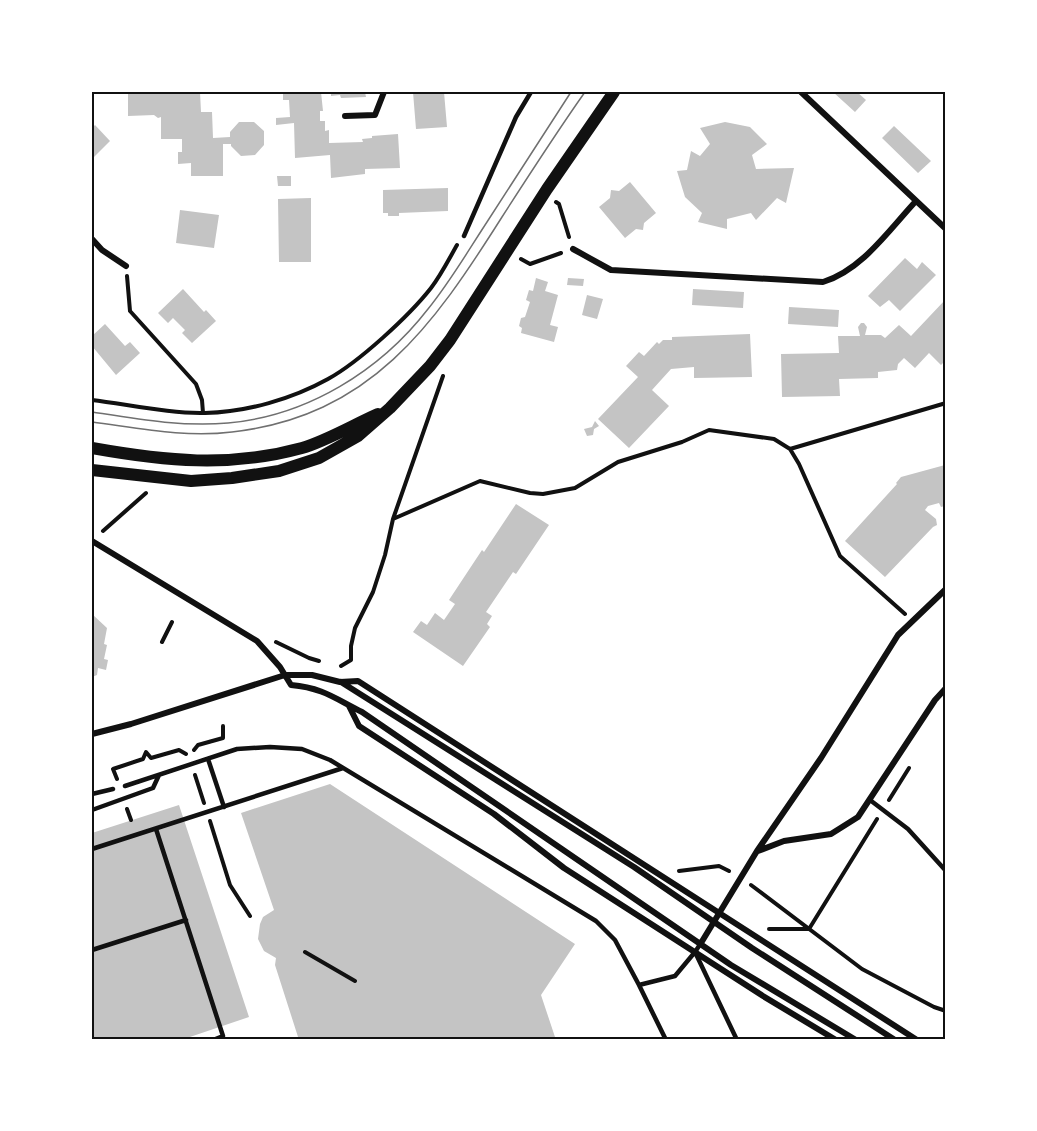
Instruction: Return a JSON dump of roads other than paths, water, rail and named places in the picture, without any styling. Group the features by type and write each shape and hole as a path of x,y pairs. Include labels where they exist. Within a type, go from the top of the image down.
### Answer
{"main road":[{"path":"92,470 191,481 232,478 279,471 319,458 358,436 390,408 430,366 450,340 544,194 614,92"},
{"path":"92,448 184,461 247,460 304,447 390,408"}],"street":[{"path":"345,116 375,115 384,92"},
{"path":"801,92 945,230"},
{"path":"573,249 611,270 823,282 837,278 851,269 916,201"},
{"path":"92,239 102,250 126,266"},
{"path":"92,541 257,641 291,685 312,687 330,693 422,752 731,965 856,1040"},
{"path":"701,943 757,851 821,758 898,635 945,589"},
{"path":"92,734 122,727 285,675 312,675 340,682 358,681 917,1040"},
{"path":"340,682 643,873 895,1040"},
{"path":"757,851 784,841 831,834 858,817 945,688"},
{"path":"348,705 359,726 494,814 564,868 836,1040"}],"lane":[{"path":"464,236 516,117 531,92"},
{"path":"125,786 237,749 270,747 302,749 330,760 596,921 615,940 666,1040"},
{"path":"208,759 224,807"},
{"path":"92,849 343,768"},
{"path":"92,810 153,788 159,775"},
{"path":"92,794 114,789"},
{"path":"870,800 908,829 945,871"},
{"path":"156,829 224,1036 213,1040"},
{"path":"92,951 186,920"},
{"path":"639,985 675,976 701,943"},
{"path":"695,952 736,1040"}],"tram line":[{"path":"92,412 160,422 228,423 257,419 286,411 340,387 388,352 436,299 571,92"},
{"path":"92,422 179,433 232,432 281,423 323,407 360,386 393,359 423,329 450,294 585,92"}]}
